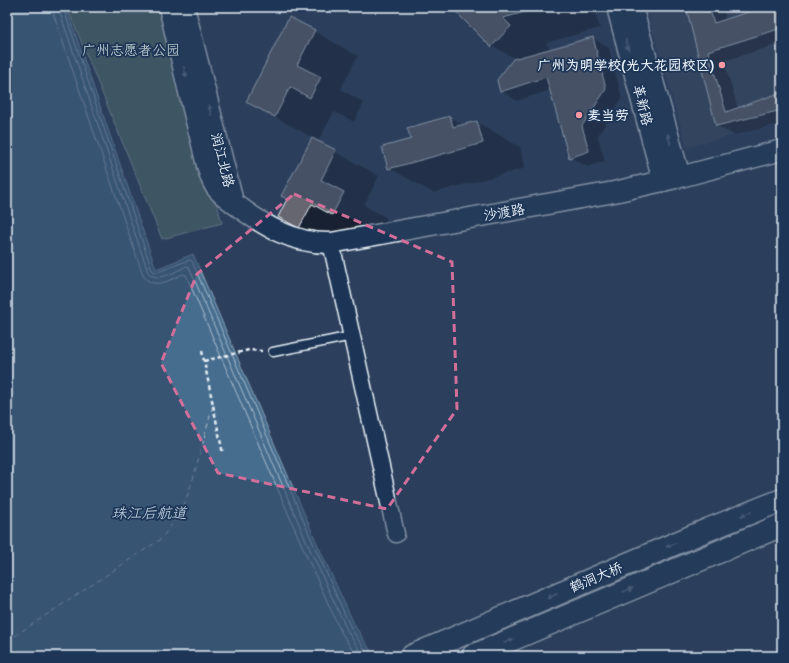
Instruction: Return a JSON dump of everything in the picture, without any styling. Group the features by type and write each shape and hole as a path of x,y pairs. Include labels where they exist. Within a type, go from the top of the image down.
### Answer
{"main road":[{"name":"鹤洞大桥","path":"412,656 707,530 782,500"},
{"name":"鹤洞大桥","path":"473,656 782,525"}],"street":[{"name":"润江北路","path":"169,7 211,178 215,187 233,202"},
{"name":"润江北路","path":"184,7 233,202"},
{"name":"革新路","path":"617,7 671,179"},
{"name":"革新路","path":"632,7 671,179"},
{"name":"沙渡路","path":"233,202 260,222 289,236 307,242 331,243 607,193 671,179 782,150"},
{"path":"331,243 396,534"}],"lane":[{"path":"273,352 352,336"}],"path":[{"path":"132,7 140,7"},
{"path":"204,361 249,350"},
{"path":"202,351 223,454"}],"highlighted area":[{"path":"294,194 452,262 457,409 387,509 218,473 161,363 197,274"}],"shaded area":[{"name":"广州为明学校(光大花园校区)","path":"646,7 782,7 782,122 687,147"}],"green space":[{"name":"广州志愿者公园","path":"67,7 164,7 222,223 162,239"}],"water":[{"name":"珠江后航道","path":"7,7 66,7 156,269 193,254 316,541 355,626 374,656 7,656"}],"building":[{"path":"543,7 503,18 511,26 491,47 452,8"},
{"path":"686,7 709,7 714,23 764,7 782,7 782,28 708,51 726,112 782,92 782,110 716,126"},
{"path":"289,17 315,30 297,65 321,77 310,98 290,87 275,117 246,102"},
{"path":"593,37 606,89 582,126 589,151 569,158 546,77 500,92 497,80 513,59"},
{"path":"450,116 453,127 477,121 483,143 388,169 382,147 411,139 407,128"},
{"path":"312,138 336,150 321,180 344,192 332,215 312,204 299,228 278,217 287,199 281,196"}],"ferry route":[{"path":"7,641 161,539 182,511 193,479 213,405"}],"place":[{"name":"广州为明学校(光大花园校区)","path":"722,65"},
{"name":"麦当劳","path":"579,115"}]}
